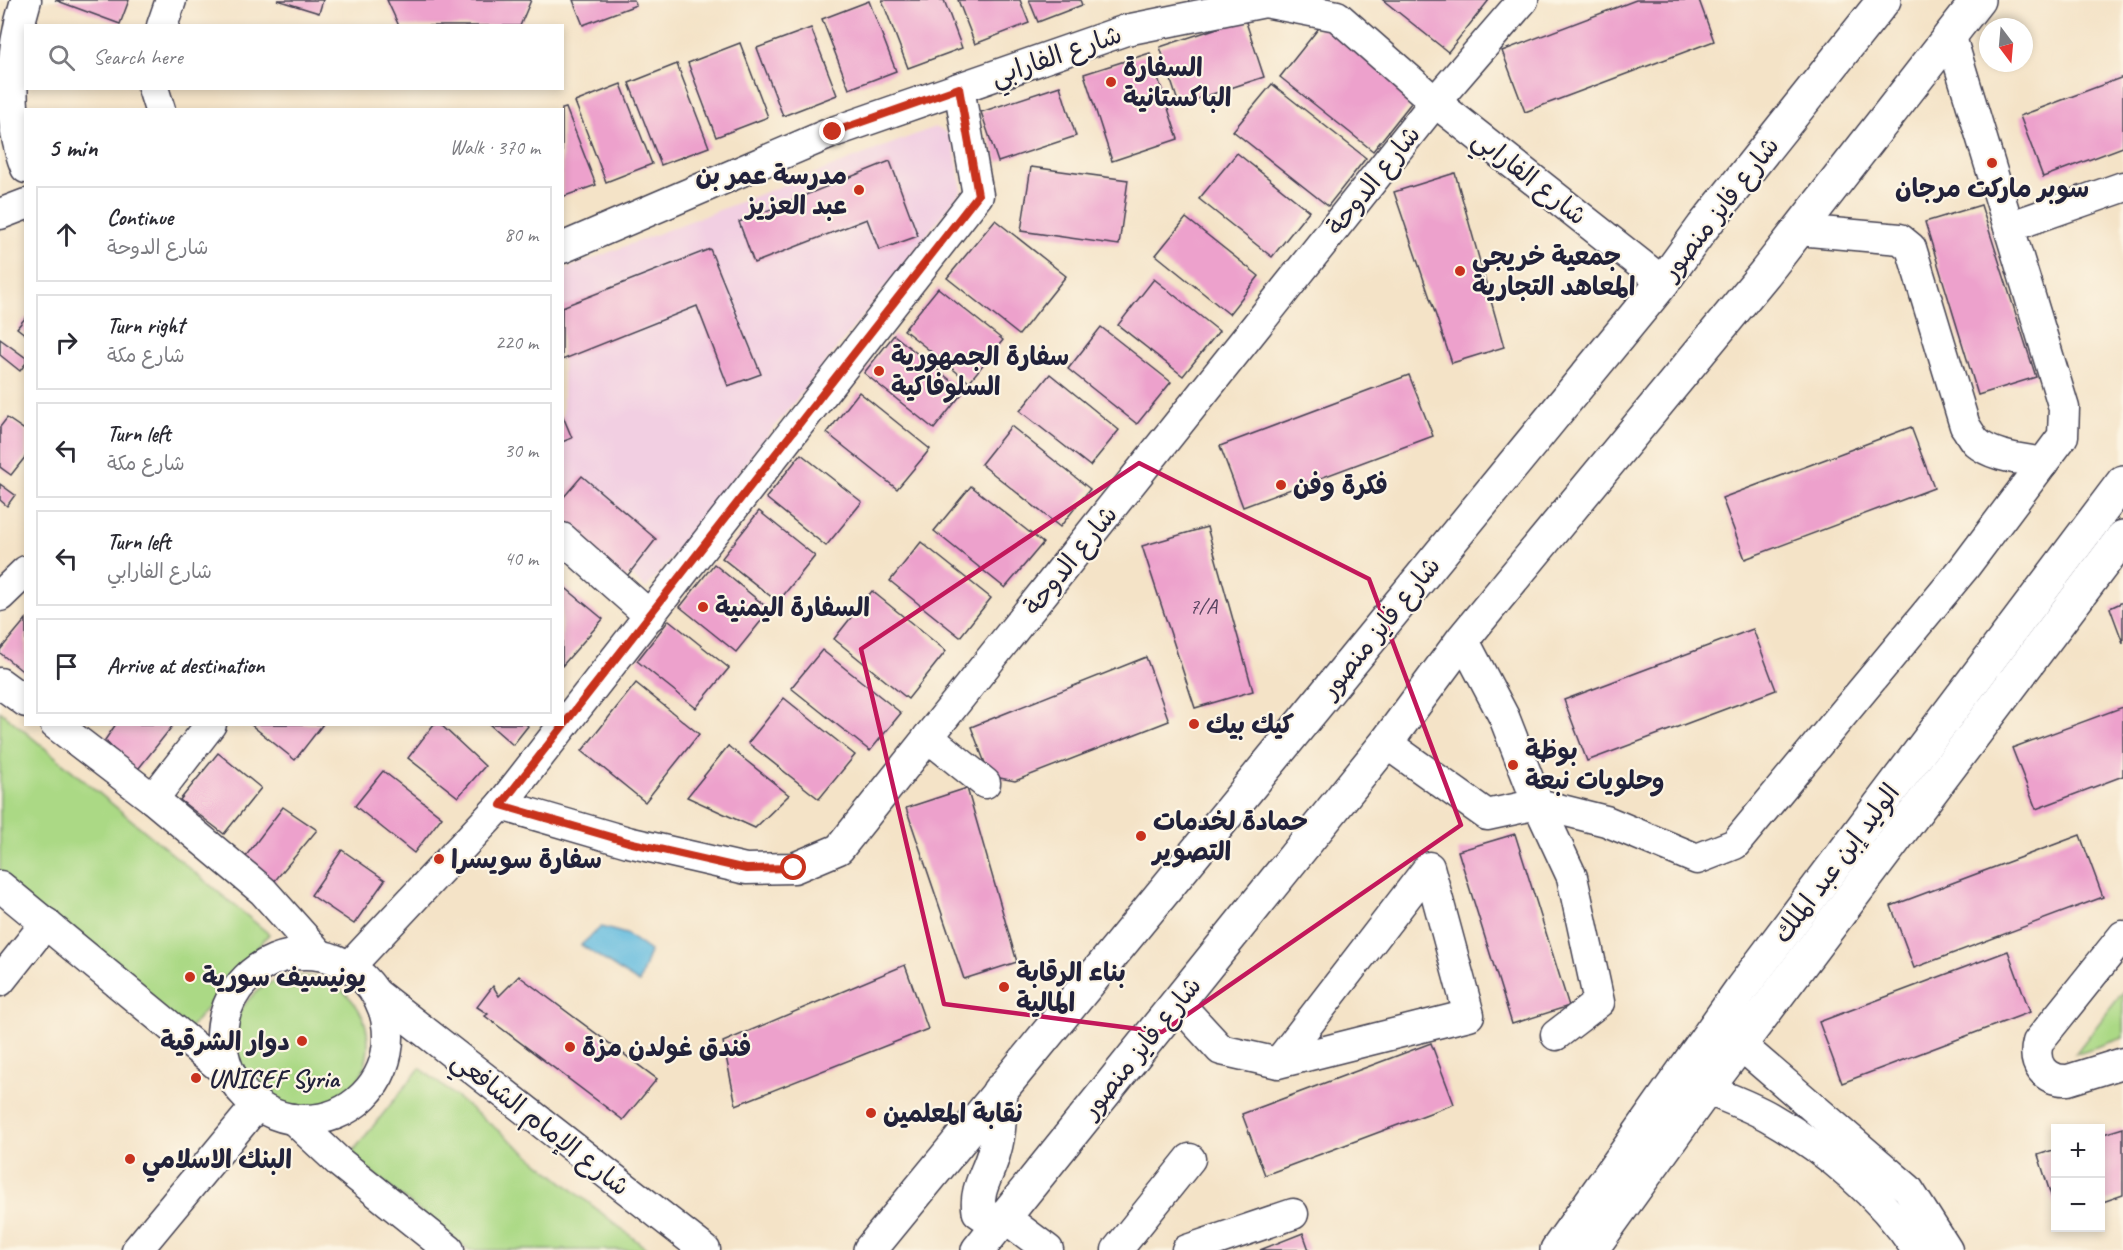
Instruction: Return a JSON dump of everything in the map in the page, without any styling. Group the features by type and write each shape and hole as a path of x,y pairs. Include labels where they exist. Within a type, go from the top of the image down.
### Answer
{"main road":[{"name":"شارع فايز منصور","path":"870,1250 1663,282 1703,226 1884,0"},
{"name":"شارع فايز منصور","path":"978,1250 1386,743 1463,639 1798,230 1978,0"},
{"name":"الوليد إبن عبد الملك","path":"1591,1250 1693,1083 1717,1024 2123,482"},
{"name":"الوليد إبن عبد الملك","path":"1557,1250 1693,1083 1741,1044 2123,537"},
{"path":"999,1091 999,1132 994,1153 976,1198 978,1210 985,1215 991,1218 1004,1217"}],"street":[{"path":"24,161 17,136 13,76 15,46 26,0"},
{"path":"163,24 171,0"},
{"name":"شارع الدوحة","path":"501,805 628,842 746,869 794,868 839,849 1436,102 1523,0"},
{"name":"شارع الفارابي","path":"564,247 833,132 1125,30 1265,2 1337,16 1436,102 1663,282"},
{"path":"1386,743 1487,815 1538,804 1606,821 1697,859 1736,844 1964,568 2063,436 2064,408 1950,34"},
{"path":"564,725 978,195 959,88"},
{"path":"154,90 159,108"},
{"path":"2009,227 2123,188"},
{"path":"0,214 24,205"},
{"path":"1798,230 1900,239 1911,248 1965,426 1975,441 1985,448 2001,454 2043,463"},
{"path":"564,540 650,616"},
{"path":"0,596 24,573"},
{"path":"1463,639 1504,717 1538,804 1572,877 1599,1002 1556,1035"},
{"path":"0,683 24,701"},
{"path":"58,726 153,799 263,891 320,955"},
{"path":"153,799 209,726"},
{"path":"350,966 501,805 563,726"},
{"path":"928,737 985,783"},
{"path":"1177,1002 1221,1050 1278,1063 1469,1015 1429,867 1278,1063"},
{"path":"0,886 232,1078 257,1105 274,1114 293,1119 324,1118 353,1106 375,1084 387,1056 388,1024 378,995 366,979 350,966 320,955 293,955 267,963 246,979 230,1001 222,1026 223,1053 232,1078"},
{"path":"0,981 46,923"},
{"path":"2123,936 2038,1042 2036,1050 2039,1066 2044,1073 2059,1080 2068,1080 2123,1062"},
{"name":"شارع الإمام الشافعي","path":"378,995 705,1250"},
{"path":"1717,1024 1908,1189 1947,1250"},
{"path":"1693,1083 1767,1116 1829,1156 1900,1224 1917,1250"},
{"path":"137,1250 257,1105"},
{"path":"293,1119 339,1162 449,1250"},
{"path":"1117,1250 1190,1159"},
{"path":"1187,1250 1293,1214"},
{"path":"1004,1217 1048,1250"}],"highlighted area":[{"path":"1139,463 1369,579 1461,825 1162,1032 944,1004 861,649"}],"shaded area":[{"path":"935,127 947,133 954,147 962,190 646,589 564,514 564,270"}],"green space":[{"path":"0,711 269,934 184,1035 0,882"},
{"path":"300,976 326,981 348,996 363,1018 368,1044 363,1070 348,1092 326,1107 300,1112 274,1107 252,1092 237,1070 232,1044 237,1018 252,996 274,981"},
{"path":"2123,992 2123,1038 2075,1054"},
{"path":"420,1068 648,1250 468,1250 350,1155"}],"water":[{"path":"601,927 626,934 650,951 639,983 581,945"}],"building":[{"path":"55,0 129,0 120,24"},
{"path":"277,0 323,0 319,13"},
{"path":"387,0 531,0 521,24 398,24"},
{"path":"573,0 634,0 636,5 583,25"},
{"path":"882,0 944,0 962,48 908,68"},
{"path":"958,0 1020,0 1029,23 975,44"},
{"path":"1029,0 1080,0 1082,5 1038,22"},
{"path":"1383,0 1489,0 1448,52"},
{"path":"1636,0 1699,0 1714,41 1525,112 1502,51"},
{"path":"869,1 896,71 849,89 822,19"},
{"path":"1245,19 1264,77 1179,105 1160,47"},
{"path":"1322,24 1415,98 1373,151 1280,77"},
{"path":"811,28 837,95 783,116 757,48"},
{"path":"740,43 768,117 716,137 688,63"},
{"path":"1150,53 1178,139 1112,161 1084,74"},
{"path":"677,64 709,147 661,165 629,83"},
{"path":"2123,77 2123,147 2043,177 2020,116"},
{"path":"621,84 652,164 606,182 575,102"},
{"path":"1272,84 1366,158 1328,206 1233,131"},
{"path":"1060,86 1076,136 998,162 981,112"},
{"path":"564,108 566,108 596,185 564,196"},
{"path":"1237,153 1309,211 1272,257 1199,199"},
{"name":"مدرسة عمر بن عبد العزيز","path":"890,161 918,236 879,250 867,219 754,263 739,222"},
{"path":"1031,167 1128,180 1119,245 1021,231"},
{"path":"1455,173 1504,347 1452,363 1394,192"},
{"path":"1981,205 2036,377 1978,395 1925,222"},
{"path":"1186,218 1259,276 1229,314 1156,255"},
{"path":"995,220 1066,276 1019,335 947,278"},
{"path":"710,249 761,374 728,386 697,306 564,359 564,306"},
{"path":"1154,279 1219,331 1183,376 1118,325"},
{"path":"938,288 1003,340 969,382 904,330"},
{"path":"24,319 24,333 17,328"},
{"path":"1101,327 1171,382 1137,424 1068,369"},
{"path":"894,335 964,391 934,429 864,373"},
{"path":"0,339 24,357 24,366 20,371 0,355"},
{"path":"1050,374 1119,430 1090,466 1020,411"},
{"path":"1409,375 1433,436 1243,507 1220,446"},
{"path":"859,392 930,449 897,489 827,433"},
{"path":"7,418 24,430 24,459 11,475 0,467 0,427"},
{"path":"564,419 572,438 564,441"},
{"path":"1011,426 1090,489 1060,527 981,464"},
{"path":"1911,427 1934,488 1745,559 1722,498"},
{"path":"801,454 862,502 826,546 766,498"},
{"path":"582,476 656,539 621,584 564,534 564,497"},
{"path":"0,484 15,495 7,506 0,500"},
{"path":"971,486 1043,543 1005,588 934,531"},
{"path":"759,511 815,556 778,602 722,558"},
{"path":"1207,527 1253,691 1195,708 1142,546"},
{"path":"921,542 991,598 960,637 890,581"},
{"path":"714,564 770,610 736,652 680,607"},
{"path":"564,587 603,619 564,664"},
{"path":"872,591 946,651 908,699 834,639"},
{"path":"2123,602 2123,643 2110,608"},
{"path":"669,620 729,668 696,708 637,661"},
{"path":"24,621 24,672 0,653 0,650"},
{"path":"1753,629 1776,690 1587,761 1564,700"},
{"path":"822,650 901,713 870,751 791,688"},
{"path":"1146,657 1169,721 1015,781 990,776 971,727"},
{"path":"636,683 699,734 645,802 582,751"},
{"path":"784,698 855,755 819,799 748,743"},
{"path":"2123,707 2123,776 2036,809 2012,748"},
{"path":"115,726 172,726 135,773 105,740"},
{"path":"252,726 321,726 295,760"},
{"path":"432,726 442,726 485,766 458,797 408,758"},
{"path":"491,726 528,726 513,745"},
{"path":"728,746 789,795 755,828 687,797"},
{"path":"218,753 261,788 224,834 180,800"},
{"path":"383,771 442,817 414,853 355,806"},
{"path":"967,788 1017,962 964,979 906,808"},
{"path":"283,807 317,830 273,883 242,861"},
{"path":"1515,834 1569,1006 1512,1024 1458,851"},
{"path":"2080,835 2103,897 1914,968 1891,906"},
{"path":"342,850 385,880 354,924 311,895"},
{"path":"2008,951 2030,1012 1842,1083 1819,1022"},
{"path":"905,965 928,1029 736,1105 723,1042"},
{"name":"فندق غولدن مزة","path":"519,976 657,1079 623,1120 485,1016 488,1014 477,1007 493,986 499,996"},
{"path":"1431,1043 1454,1104 1265,1175 1242,1114"},
{"path":"2123,1128 2123,1195 2105,1201 2105,1178 2105,1133"},
{"path":"2051,1151 2051,1196 2038,1155"},
{"path":"1303,1233 1309,1250 1260,1250"}],"place":[{"name":"السفارة الباكستانية","path":"1111,82"},
{"name":"سوبر ماركت مرجان","path":"1992,163"},
{"name":"مدرسة عمر بن عبد العزيز","path":"859,190"},
{"name":"جمعية خريجي المعاهد التجارية","path":"1460,271"},
{"name":"سفارة الجمهورية السلوفاكية","path":"879,371"},
{"name":"فكرة وفن","path":"1281,485"},
{"name":"السفارة اليمنية","path":"703,607"},
{"name":"كيك بيك","path":"1194,724"},
{"name":"بوظة وحلويات نبعة","path":"1513,765"},
{"name":"حمادة لخدمات التصوير","path":"1141,836"},
{"name":"سفارة سويسرا","path":"439,859"},
{"name":"يونيسيف سورية","path":"190,977"},
{"name":"بناء الرقابة المالية","path":"1004,987"},
{"name":"دوار الشرقية","path":"302,1041"},
{"name":"فندق غولدن مزة","path":"570,1047"},
{"name":"UNICEF Syria","path":"196,1078"},
{"name":"نقابة المعلمين","path":"871,1113"},
{"name":"البنك الاسلامي","path":"130,1159"}],"route":[{"path":"794,868 746,869 628,842 501,805 978,195 959,88 833,132"}]}
